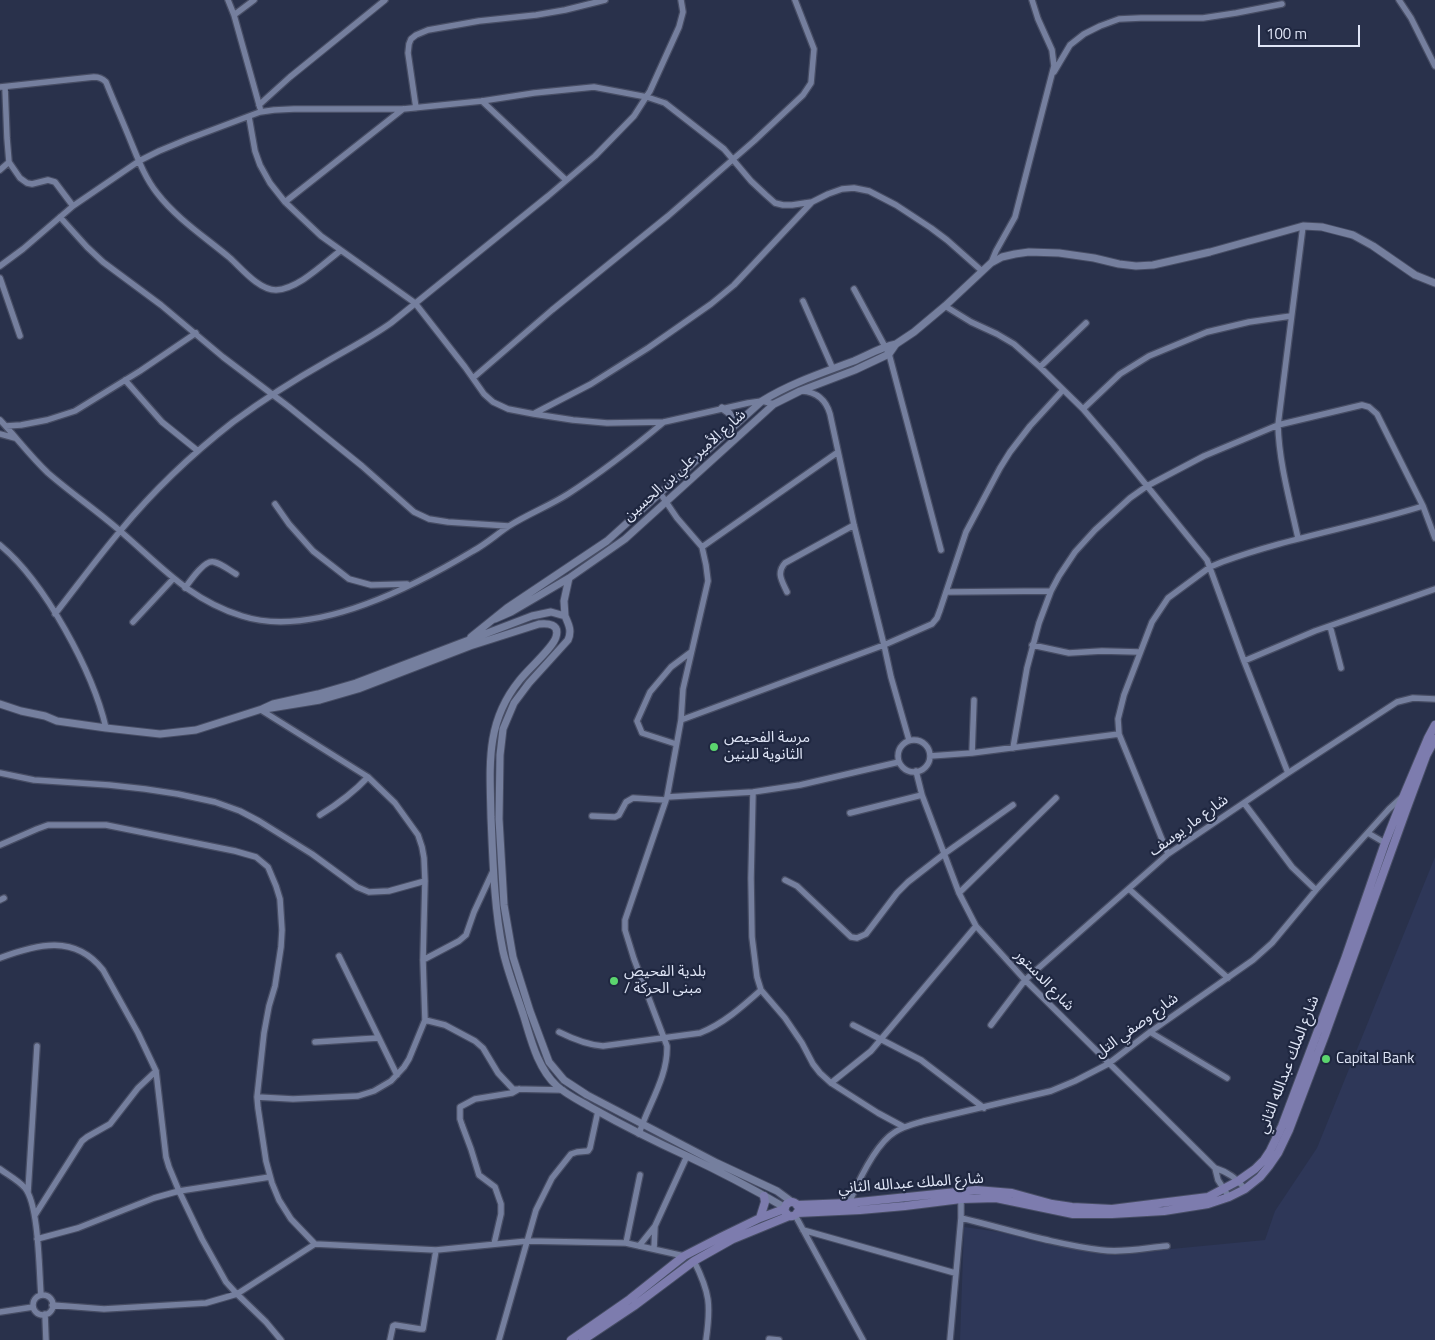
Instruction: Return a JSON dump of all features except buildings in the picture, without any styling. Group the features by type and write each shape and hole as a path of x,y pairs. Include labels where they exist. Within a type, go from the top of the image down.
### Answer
{"main road":[{"name":"شارع الملك عبدالله الثاني","path":"795,1203 849,1203 976,1190 1012,1193 1052,1204 1072,1207 1112,1208 1208,1196 1238,1181 1255,1169 1270,1151 1282,1126 1345,959 1385,843 1435,725"},
{"name":"شارع الملك عبدالله الثاني","path":"582,1340 634,1306 694,1261 734,1240 794,1215 906,1206 961,1199 996,1198 1073,1214 1112,1214 1164,1211 1208,1204 1245,1189 1270,1166 1283,1142 1325,1035 1426,756 1435,739"},
{"path":"760,1218 765,1202 764,1196"},
{"path":"571,1340 630,1300 684,1256 784,1208 786,1204 795,1203 799,1207 794,1215 787,1215 784,1208"}],"street":[{"path":"228,0 234,15 260,112"},
{"path":"234,15 254,0"},
{"path":"259,105 297,71 386,0"},
{"path":"416,108 408,52 409,44 416,35 434,29 479,21 536,15 605,0"},
{"path":"55,614 120,531 181,466 198,451 273,394 327,361 370,338 391,323 518,221 595,156 621,131 647,97 679,27 683,12 681,0"},
{"path":"473,378 552,310 668,216 734,159 803,95 811,83 814,49 795,0"},
{"path":"991,263 1015,217 1054,66 1052,50 1032,0"},
{"path":"1400,0 1435,66"},
{"path":"1051,79 1070,45 1084,34 1119,19 1203,18 1282,4"},
{"path":"73,206 55,182 48,180 32,184 27,183 20,178 9,162 3,87 94,77 106,82 139,161 156,191 169,208 260,286 268,289 283,289 313,272 340,251"},
{"path":"0,266 73,206 139,161 188,139 260,112 294,109 403,109 588,87 647,97 665,103 724,149 751,181 776,203 792,206 812,202 842,189 854,188 869,191 896,205 931,228 982,271"},
{"path":"482,101 566,180"},
{"path":"284,202 403,109"},
{"path":"248,116 255,151 260,165 284,202 340,251 414,304 430,322 484,394 493,402 508,409 534,414 607,423 664,422 722,408 762,401 774,404"},
{"path":"0,170 9,162"},
{"path":"534,414 591,384 648,348 710,304 734,285 812,202"},
{"path":"60,217 103,262 161,305 224,357 273,394 362,466 414,512 429,519 448,522 508,526"},
{"path":"1298,538 1282,468 1278,442 1278,425 1303,226"},
{"name":"شارع الأمير علي بن الحسين","path":"494,619 511,612 569,578 625,539 774,404 800,391 855,370 889,354 896,344 914,332 945,306 991,263 1002,257 1042,252 1094,258 1136,266 1153,265 1203,254 1303,226 1322,227 1353,235 1373,246 1415,275 1435,283"},
{"path":"0,278 20,336"},
{"path":"854,289 889,354 941,550"},
{"path":"803,301 833,369"},
{"path":"945,306 1014,344 1064,390 1083,409 1206,560 1288,773"},
{"path":"1083,409 1120,374 1149,356 1207,332 1249,322 1291,316"},
{"path":"1040,367 1086,323"},
{"path":"6,426 47,420 75,411 179,346 196,333"},
{"name":"شارع الأمير علي بن الحسين","path":"0,704 57,720 106,728 160,734 196,730 261,710 273,704 356,683 470,642 480,628 515,602 607,542 762,401 780,390 885,346 896,344"},
{"path":"125,380 162,422 198,451"},
{"path":"681,720 884,645 932,624 940,610 966,532 1000,468 1030,426 1064,390"},
{"path":"800,391 819,395 828,407 854,525 891,677 909,740"},
{"path":"1013,748 1032,645 1051,592 1059,576 1075,552 1124,503 1147,486 1204,456 1278,425 1366,405 1378,414 1423,506 1435,538"},
{"path":"722,408 729,413 735,424"},
{"path":"0,420 48,473 120,531 184,588 223,610 244,617 262,620 296,621 333,615 370,603 412,584 473,552 508,526 568,494 635,446 664,422"},
{"path":"0,434 15,438"},
{"path":"702,547 838,452"},
{"path":"639,1134 664,1069 667,1046 634,960 624,920 666,798 681,720 683,689 708,581 702,547 677,518 660,493"},
{"path":"275,504 289,524 313,551 349,579 370,585 412,584"},
{"path":"1168,854 1118,734 1117,727 1120,710 1140,652 1152,622 1168,598 1210,567 1242,554 1423,506"},
{"path":"787,592 780,573 785,563 854,525"},
{"path":"0,545 13,556 30,577 55,614 87,675 106,728"},
{"path":"184,588 203,566 209,562 213,561 236,574"},
{"path":"569,578 564,601 566,616 571,630 568,640 518,697 503,729 499,779 500,847 504,905 513,957 532,1018 549,1062 564,1080 587,1096 717,1163 777,1191 795,1203"},
{"path":"133,622 173,579"},
{"path":"1244,661 1330,626 1435,589"},
{"path":"946,592 1051,592"},
{"path":"470,642 545,612 566,616"},
{"path":"470,642 539,624 549,623 555,628 556,632 552,645 518,682 503,704 497,720 491,751 490,778 492,847 498,919 504,952 527,1027 548,1078 562,1090 639,1134 687,1156 784,1208"},
{"path":"1330,626 1341,668"},
{"path":"1032,645 1069,653 1102,651 1140,652"},
{"path":"676,744 642,733 637,721 650,692 671,667 691,652"},
{"name":"شارع مار يوسف","path":"991,1025 1025,980 1168,854 1397,702 1413,698 1435,699"},
{"path":"972,753 974,700"},
{"path":"257,1097 293,1099 358,1096 374,1091 398,1075 409,1060 425,1020 423,960 425,880 422,847 418,835 395,803 368,777 261,710"},
{"path":"930,756 972,753 1118,734"},
{"path":"909,740 917,740 924,743 930,756 926,766 916,771 909,771 903,768 898,756 899,749 903,744 909,740"},
{"path":"592,816 615,817 619,815 626,802 633,798 666,798 753,792 800,785 899,762"},
{"name":"شارع الدستور","path":"916,771 922,795 959,893 976,926 1025,980 1108,1064 1166,1118 1215,1168 1229,1173 1245,1189"},
{"path":"0,773 34,780 110,784 192,796 215,802 240,811 259,821 312,854 357,887 369,892 389,891 425,880"},
{"path":"320,815 339,804 368,777"},
{"path":"753,792 752,937 757,977 761,990 802,1043 820,1073 831,1083 904,1127"},
{"path":"850,813 922,795"},
{"name":"شارع وصفي التل","path":"849,1203 858,1181 888,1136 904,1127 1051,1092 1075,1081 1108,1064 1150,1032 1253,960 1272,943 1316,890 1404,795"},
{"path":"959,893 1056,798"},
{"path":"1244,803 1292,867 1316,890"},
{"path":"785,880 797,886 851,937 857,938 866,934 897,893 908,882 1013,805"},
{"path":"0,845 48,825 106,825 235,851 256,857 268,867 280,899 282,930 281,947 264,1033 257,1097 261,1131 270,1177 279,1200 291,1218 315,1244"},
{"path":"1368,833 1385,843"},
{"path":"492,847 500,847"},
{"path":"423,960 459,941 466,935 474,912 494,871"},
{"path":"1129,889 1228,978"},
{"path":"831,1083 872,1051 976,926"},
{"path":"0,958 32,948 55,945 74,948 90,957 103,970 138,1033 156,1071 166,1156 178,1190 226,1282 262,1317 281,1340"},
{"path":"339,956 398,1075"},
{"path":"559,1032 594,1046 700,1033 712,1029 723,1022 761,990"},
{"path":"425,1020 445,1025 475,1041 483,1048 502,1079 513,1088 519,1090 562,1090"},
{"path":"853,1025 921,1060 984,1108"},
{"path":"1150,1032 1227,1078"},
{"path":"315,1042 378,1038"},
{"path":"28,1192 37,1046"},
{"path":"35,1215 82,1141 110,1124 138,1088 156,1071"},
{"path":"494,1244 501,1214 501,1204 495,1187 479,1175 460,1119 460,1107 475,1099 512,1093 519,1090"},
{"path":"499,1340 536,1210 552,1178 572,1154 588,1151 590,1148 598,1111"},
{"path":"639,1246 655,1226 687,1156"},
{"name":"شارع الدستور","path":"1215,1168 1218,1180 1229,1197"},
{"path":"0,1169 20,1183 28,1192 33,1205 41,1296"},
{"path":"626,1243 640,1175"},
{"path":"37,1238 78,1228 178,1190 270,1177"},
{"path":"950,1340 961,1199"},
{"path":"794,1215 863,1340"},
{"path":"961,1218 1049,1240 1102,1250 1127,1250 1167,1246"},
{"path":"654,1249 655,1226"},
{"path":"803,1230 955,1273"},
{"path":"52,1305 90,1308 132,1308 206,1303 237,1294 315,1244 436,1250 528,1240 626,1243 684,1256"},
{"path":"390,1340 394,1325 424,1329 436,1250"},
{"path":"694,1261 704,1282 709,1302 706,1340"},
{"path":"41,1296 48,1297 52,1305 50,1311 42,1315 36,1312 33,1307 34,1300 41,1296"},
{"path":"0,1312 33,1307"},
{"path":"45,1314 46,1340"},
{"path":"769,1339 779,1340"}],"shaded area":[{"path":"1435,857 1435,1340 960,1340 964,1227 1084,1244 1119,1254 1265,1240 1275,1211 1317,1148"}],"place":[{"name":"مرسة الفحيص الثانوية للبنين","path":"714,747"},
{"name":"بلدية الفحيص / مبنى الحركة","path":"614,981"},
{"name":"Capital Bank","path":"1326,1059"}]}
